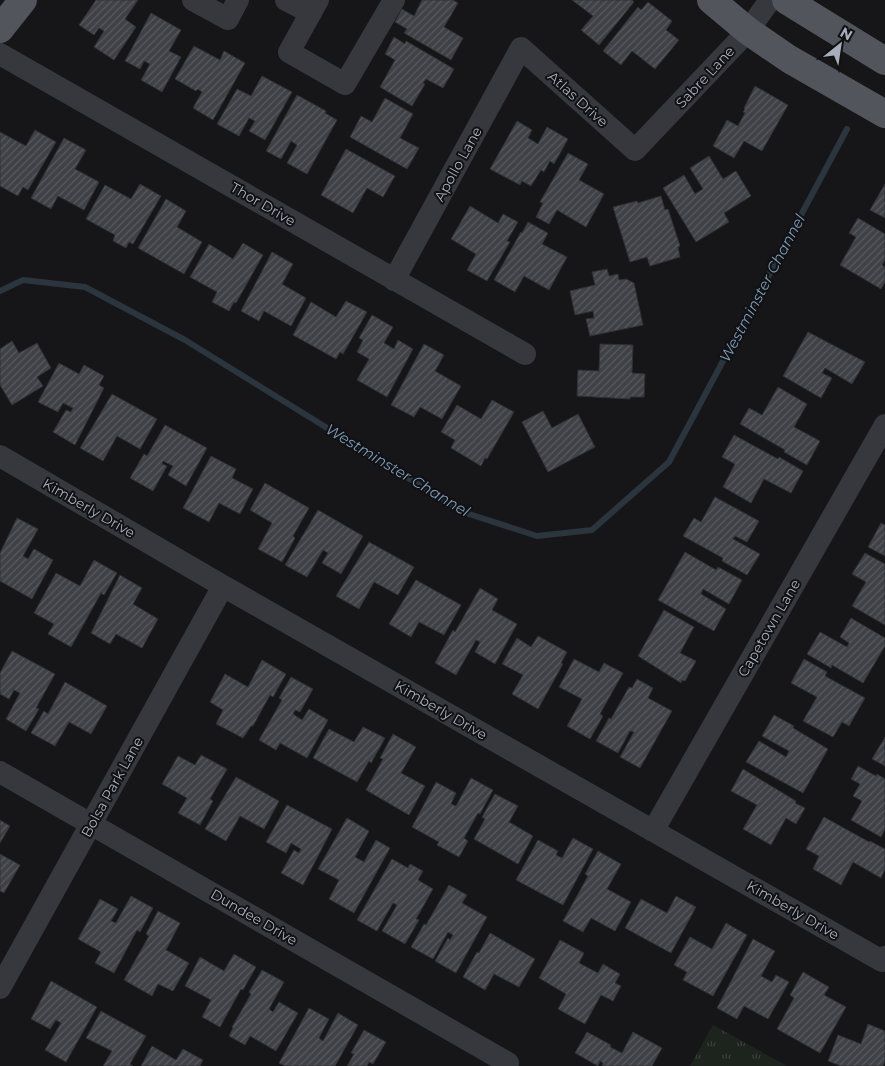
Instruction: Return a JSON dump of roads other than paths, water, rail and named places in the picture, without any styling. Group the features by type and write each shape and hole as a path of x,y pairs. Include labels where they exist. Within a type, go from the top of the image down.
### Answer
{"main road":[{"path":"711,0 748,30 789,59 885,114"},
{"path":"786,0 885,61"}],"street":[{"path":"193,0 228,19 238,0"},
{"path":"286,0 314,7 289,52 345,84 394,0"},
{"name":"Sabre Lane","path":"636,150 748,30 770,0"},
{"name":"Atlas Drive","path":"521,48 636,150"},
{"name":"Apollo Lane","path":"394,280 521,48"},
{"name":"Thor Drive","path":"0,54 525,354"},
{"name":"Capetown Lane","path":"654,831 885,425"},
{"name":"Kimberly Drive","path":"0,456 654,831 884,959"},
{"name":"Bolsa Park Lane","path":"0,988 224,586"},
{"name":"Dundee Drive","path":"0,772 508,1063"}],"waterway":[{"name":"Westminster Channel","path":"0,291 23,280 85,287 185,340 463,512 537,536 592,530 669,462 847,129"}]}
